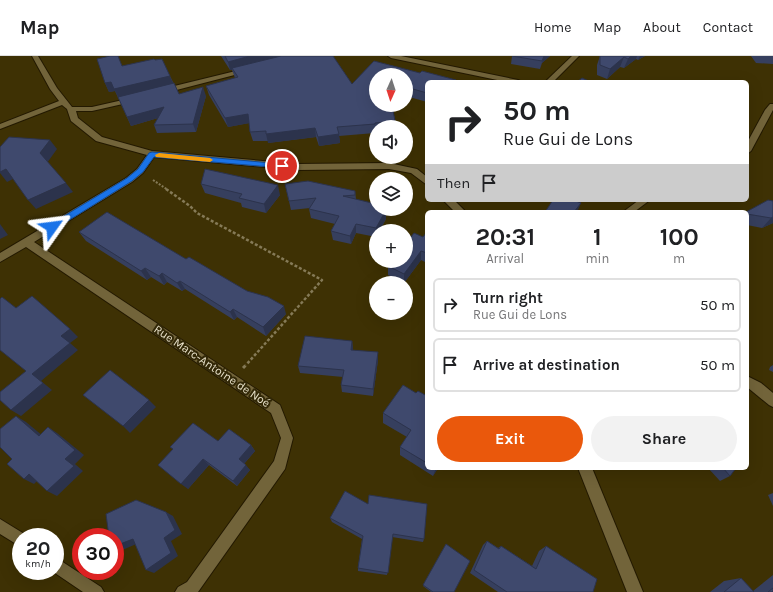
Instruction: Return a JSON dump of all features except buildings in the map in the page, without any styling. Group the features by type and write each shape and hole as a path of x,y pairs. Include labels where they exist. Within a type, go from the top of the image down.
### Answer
{"street":[{"path":"35,56 63,102 71,109 74,119 99,139 152,154 297,167 389,166 414,171 425,180"},
{"path":"391,56 508,80"},
{"path":"551,80 576,56"},
{"path":"155,94 255,68"},
{"path":"71,109 92,109 140,97"},
{"path":"0,127 63,102"},
{"path":"749,147 769,110 773,106"},
{"path":"0,258 130,180 140,171 152,154"},
{"path":"450,202 459,210"},
{"path":"631,210 641,202"},
{"name":"Rue Marc-Antoine de Noé","path":"26,242 276,409 287,438 280,464 192,587 183,592"},
{"path":"749,382 757,386 773,401"},
{"path":"586,470 635,592"},
{"path":"0,526 12,534"},
{"path":"64,570 96,592"}],"path":[{"path":"140,171 190,206 197,214 322,280 233,379"}],"slow traffic":[{"path":"159,155 210,160"}],"route":[{"path":"52,227 130,180 140,171 152,154 282,166"}]}
